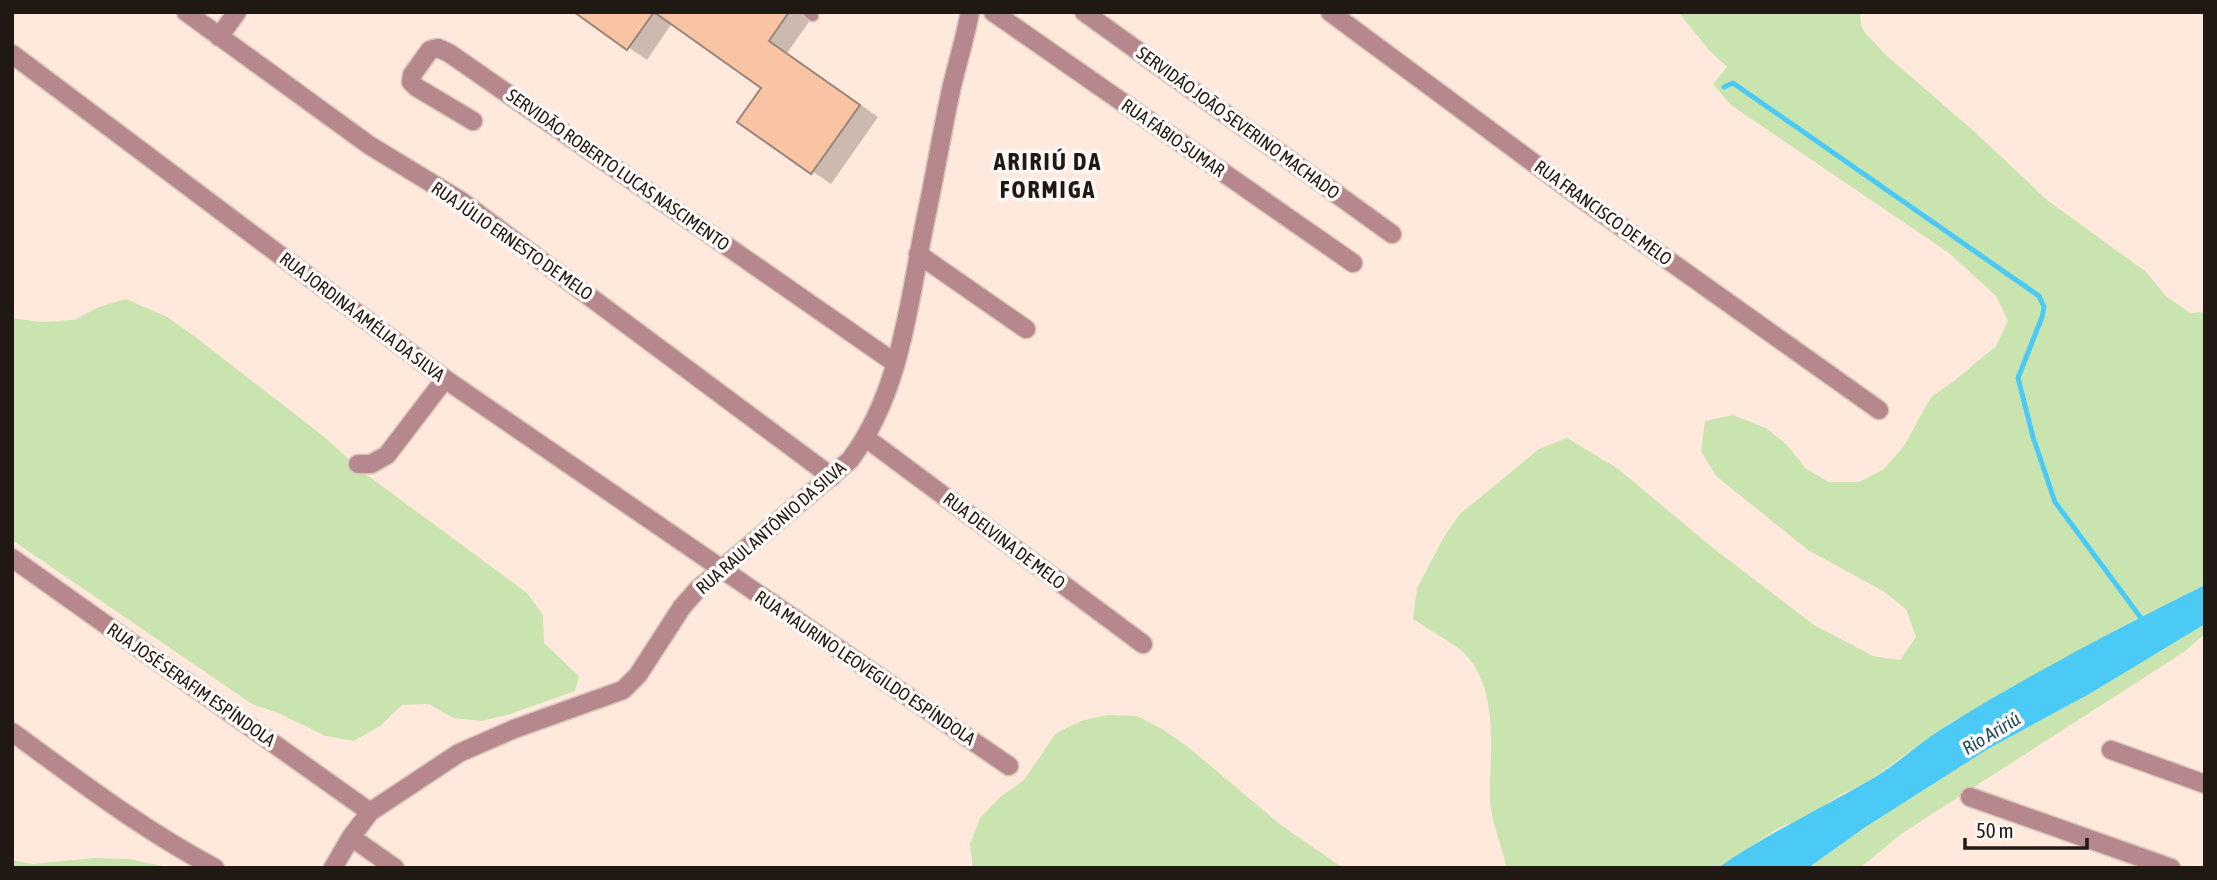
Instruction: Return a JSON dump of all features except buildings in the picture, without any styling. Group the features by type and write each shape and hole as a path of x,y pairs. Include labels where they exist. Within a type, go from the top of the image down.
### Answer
{"street":[{"name":"RUA JÚLIO ERNESTO DE MELO","path":"186,12 369,145 472,208 832,477"},
{"path":"219,37 237,12"},
{"name":"RUA RAUL ANTÔNIO DA SILVA","path":"333,868 370,812 459,754 525,725 623,690 642,668 682,607 720,570 850,460 866,438 878,414 895,363 906,321 951,90 970,12"},
{"name":"RUA FÁBIO SUMAR","path":"992,12 1353,263"},
{"name":"SERVIDÃO JOÃO SEVERINO MACHADO","path":"1084,12 1392,234"},
{"name":"RUA FRANCISCO DE MELO","path":"1330,12 1585,201 1879,410"},
{"name":"SERVIDÃO ROBERTO LUCAS NASCIMENTO","path":"473,121 411,82 412,75 430,50 438,48 449,53 895,363"},
{"name":"RUA JORDINA AMÉLIA DA SILVA","path":"12,54 445,379 720,570"},
{"path":"918,254 1026,329"},
{"path":"358,464 371,464 387,455 445,379"},
{"name":"RUA DELVINA DE MELO","path":"866,438 1143,644"},
{"name":"RUA JOSÉ SERAFIM ESPÍNDOLA","path":"12,558 370,812"},
{"name":"RUA MAURINO LEOVEGILDO ESPÍNDOLA","path":"720,570 1009,766"},
{"path":"12,732 102,800 215,868"},
{"path":"2111,750 2205,784"},
{"path":"1970,797 2171,868"},
{"path":"351,837 395,868"}],"green space":[{"path":"1678,12 1860,12 1861,26 1887,56 1976,133 2047,200 2146,272 2166,296 2190,313 2205,312 2205,585 2123,626 1945,726 1866,783 1840,795 1810,815 1777,829 1718,868 1506,868 1491,809 1490,721 1483,683 1462,651 1413,619 1417,588 1444,537 1460,514 1539,449 1567,438 1617,468 1713,548 1814,625 1873,656 1900,660 1916,637 1906,609 1883,591 1808,550 1716,476 1701,451 1705,421 1733,415 1766,428 1787,445 1806,469 1829,482 1859,482 1884,469 1904,446 1931,397 1996,346 2008,321 1996,296 1949,253 1731,105 1713,84 1727,67 1709,50"},
{"path":"126,299 167,317 194,336 322,435 363,472 527,593 543,615 544,643 579,676 575,691 482,721 453,718 429,704 402,705 380,726 354,741 326,736 252,704 12,540 12,318 41,322 74,320 99,307"},
{"path":"2205,624 2205,634 2184,652 1901,834 1860,868 1808,868 1864,828 1988,749 2091,693"},
{"path":"1107,715 1137,716 1162,729 1188,747 1281,825 1343,868 973,868 970,844 980,818 999,798 1024,780 1056,733 1081,721"},
{"path":"95,858 129,859 172,868 12,868 12,860 32,864"}],"water":[{"name":"Rio Aririú","path":"2205,585 2205,624 2091,693 1988,749 1864,828 1808,868 1718,868 1772,834 1876,777 1937,732 2011,688"}],"waterway":[{"path":"1724,87 1733,83 2039,296 2044,307 2042,317 2018,378 2033,437 2055,502 2144,622"}],"district":[{"name":"ARIRIÚ DA FORMIGA","path":"1048,176"}]}
